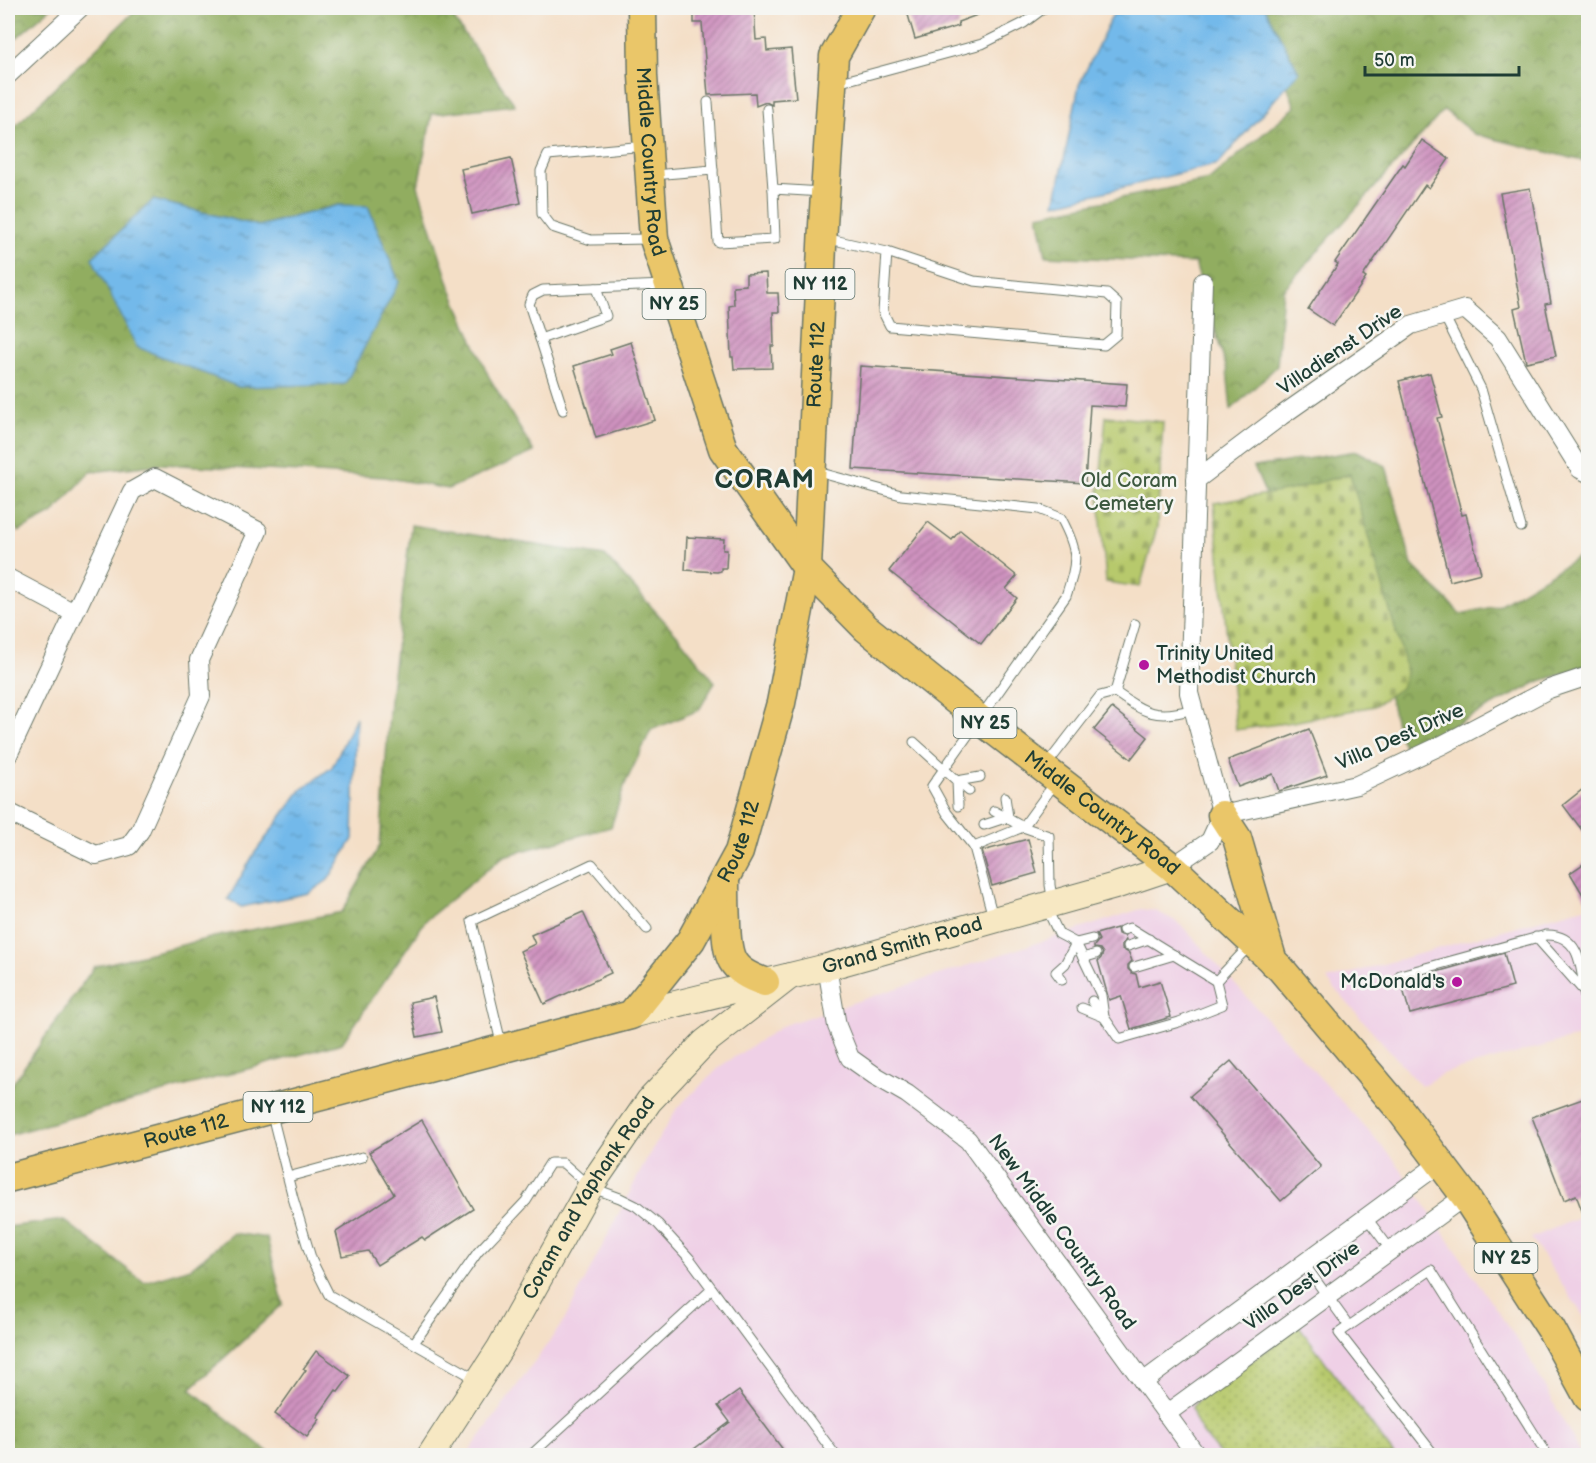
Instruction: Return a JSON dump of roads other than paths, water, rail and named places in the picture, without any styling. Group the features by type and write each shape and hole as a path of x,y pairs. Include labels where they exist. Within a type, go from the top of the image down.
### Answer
{"main road":[{"name":"Middle Country Road","path":"642,8 643,76 654,239 667,285 723,449 807,568 866,627 978,718 1172,867 1273,962 1401,1111 1465,1196 1551,1329 1586,1389"},
{"name":"Route 112","path":"8,1178 631,1015 692,940 739,852 781,703 807,568 822,237 834,56 861,8"},
{"path":"1222,815 1237,838 1273,962"},
{"name":"Grand Smith Road","path":"631,1015 827,967 1172,867"},
{"path":"724,878 726,946 731,960 749,978 777,979"},
{"name":"Coram and Yaphank Road","path":"430,1455 500,1348 590,1187 649,1101 705,1042 777,979"}],"street":[{"path":"8,75 80,8"},
{"path":"1172,867 1209,841 1222,815 1191,701 1203,282"},
{"name":"Villadienst Drive","path":"1196,480 1281,416 1411,325 1465,309 1498,338 1580,469 1588,473"},
{"path":"8,755 132,492 155,478 258,531 199,660 201,696 140,831 129,846 96,855 8,812"},
{"path":"8,578 74,612"},
{"name":"Villa Dest Drive","path":"1222,815 1357,785 1442,745 1549,689 1588,676"},
{"name":"New Middle Country Road","path":"827,967 837,1026 850,1058 907,1094 968,1140 1197,1455"},
{"name":"Villa Dest Drive","path":"1143,1382 1440,1163"},
{"name":"Villa Dest Drive","path":"1166,1414 1465,1196"}],"lane":[{"path":"832,84 982,44 1024,23 1044,8"},
{"path":"708,102 718,242 775,238 767,109"},
{"path":"648,145 548,155 541,171 542,214 552,227 591,240 654,239"},
{"path":"649,176 713,170"},
{"path":"772,189 825,192"},
{"path":"822,237 888,252 974,281 1107,294 1118,303 1116,334 1104,345 891,326 883,312 888,252"},
{"path":"563,410 529,304 532,295 543,290 667,285"},
{"path":"540,339 606,316 596,288"},
{"path":"1444,315 1481,389 1521,527"},
{"path":"811,471 901,495 1039,509 1061,518 1073,540 1076,568 1066,596 932,786 947,813 974,847 994,919"},
{"path":"1115,692 1135,624"},
{"path":"974,847 1023,827 1050,774 1100,696 1115,692 1138,708 1160,716 1174,715 1191,701"},
{"path":"914,742 969,791"},
{"path":"957,781 980,777"},
{"path":"957,781 958,806"},
{"path":"1005,796 1008,817"},
{"path":"994,811 1023,827 1049,836 1049,904 1059,934 1076,943 1101,995 1104,1017"},
{"path":"984,825 1008,817"},
{"path":"503,1049 472,921 592,864 647,929"},
{"path":"1092,1000 1119,1039 1179,1022 1222,1005 1216,981 1130,928 1123,930"},
{"path":"1400,975 1536,937 1558,935 1569,940 1577,952 1586,1003"},
{"path":"1536,937 1584,992"},
{"path":"1062,980 1056,972 1065,964 1076,943 1092,939"},
{"path":"1128,946 1149,939"},
{"path":"1216,981 1252,942"},
{"path":"1083,958 1096,954"},
{"path":"1134,967 1174,954"},
{"path":"1065,964 1072,973"},
{"path":"1082,1008 1104,1017"},
{"path":"271,1109 312,1262 329,1294 479,1380"},
{"path":"288,1177 362,1157"},
{"path":"414,1343 478,1252 526,1201 550,1163 563,1163 590,1187 636,1206 657,1224 684,1253 712,1289 836,1455"},
{"path":"1366,1218 1390,1249"},
{"path":"1304,1264 1349,1326"},
{"path":"1435,1455 1339,1333 1431,1270 1548,1455"},
{"path":"530,1455 712,1289"}],"water":[{"path":"1116,8 1265,8 1299,72 1218,164 1055,204 1079,85"},
{"path":"153,200 259,226 339,205 368,206 399,282 345,384 239,387 137,347 92,258"},
{"path":"356,717 353,839 328,880 309,893 241,907 228,899 254,854 301,790 332,767"}],"place":[{"name":"Trinity United Methodist Church","path":"1144,665"},
{"name":"McDonald's","path":"1457,982"}],"district":[{"name":"CORAM","path":"765,480"}],"park label":[{"name":"Old Coram Cemetery","path":"1129,492"}]}
